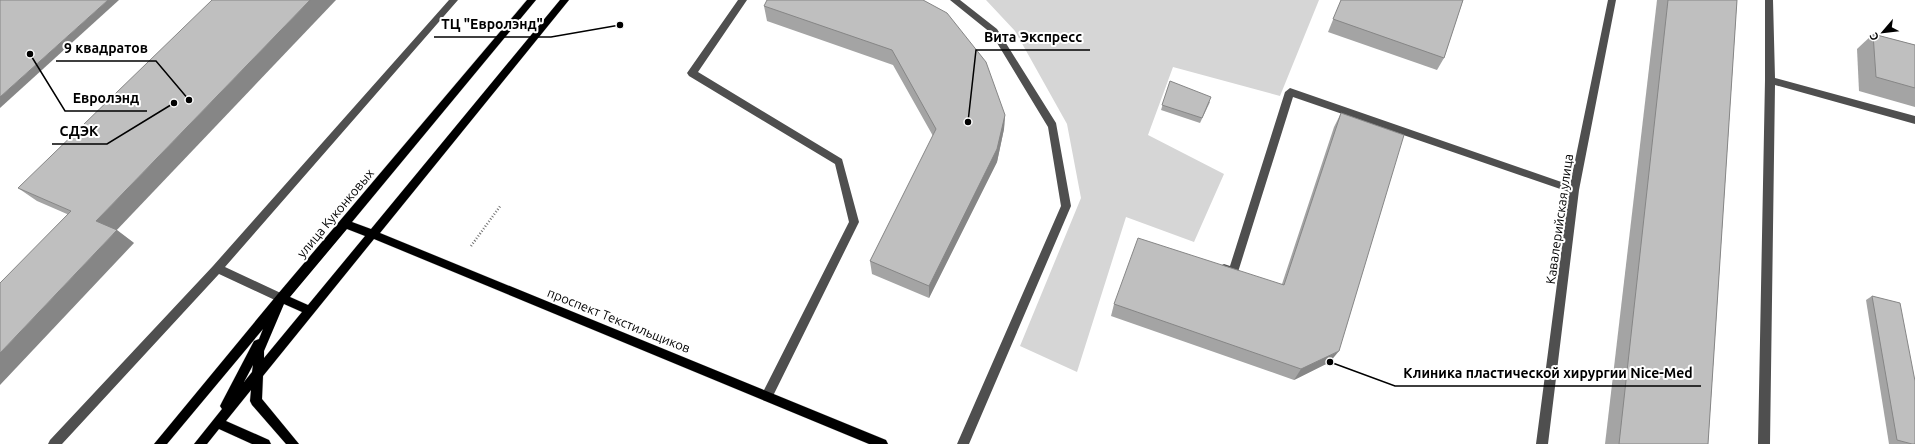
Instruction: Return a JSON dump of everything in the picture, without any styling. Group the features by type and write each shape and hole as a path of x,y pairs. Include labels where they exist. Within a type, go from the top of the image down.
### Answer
{"main road":[{"name":"улица Куконковых","path":"160,444 532,0"},
{"path":"200,444 564,0"},
{"name":"проспект Текстильщиков","path":"344,223 882,444"},
{"path":"281,298 310,310"},
{"path":"281,298 259,351 256,401 293,444"},
{"path":"217,423 281,298"},
{"path":"217,423 265,444"}],"street":[{"path":"54,444 217,269 454,0"},
{"path":"743,0 692,73 839,162 854,222 767,396"},
{"path":"954,0 994,31 1053,126 1066,206 963,444"},
{"name":"Кавалерийская улица","path":"1542,444 1574,190 1612,0"},
{"path":"1764,444 1770,80 1769,0"},
{"path":"1770,80 1915,120"},
{"path":"1218,267 1233,272 1290,92 1574,190"},
{"path":"217,269 281,298"}],"path":[{"path":"471,246 501,205"}],"shaded area":[{"path":"986,0 1319,0 1280,96 1173,67 1148,135 1224,174 1194,242 1126,217 1077,372 1020,346 1081,198 1067,124 1015,31"}],"building":[{"path":"0,0 108,0 0,97"},
{"path":"212,0 310,0 96,221 117,230 0,353 0,283 71,211 18,188"},
{"path":"767,0 923,0 947,13 986,62 1005,115 997,149 929,286 870,261 936,129 892,50 764,6"},
{"path":"1341,0 1463,0 1444,58 1333,19"},
{"path":"1668,0 1737,0 1708,444 1619,444"},
{"path":"1873,34 1915,45 1915,88 1876,77"},
{"path":"1170,81 1211,97 1202,118 1162,105"},
{"path":"1341,113 1404,135 1339,351 1301,369 1114,304 1138,238 1284,285"},
{"path":"1872,296 1900,303 1915,381 1915,444 1897,440"}],"place":[{"name":"ТЦ \"Евролэнд\"","path":"620,25"},
{"name":"Евролэнд","path":"30,54"},
{"name":"9 квадратов","path":"189,100"},
{"name":"СДЭК","path":"174,103"},
{"name":"Вита Экспресс","path":"968,122"},
{"name":"Клиника пластической хирургии Nice-Med","path":"1330,362"}]}
